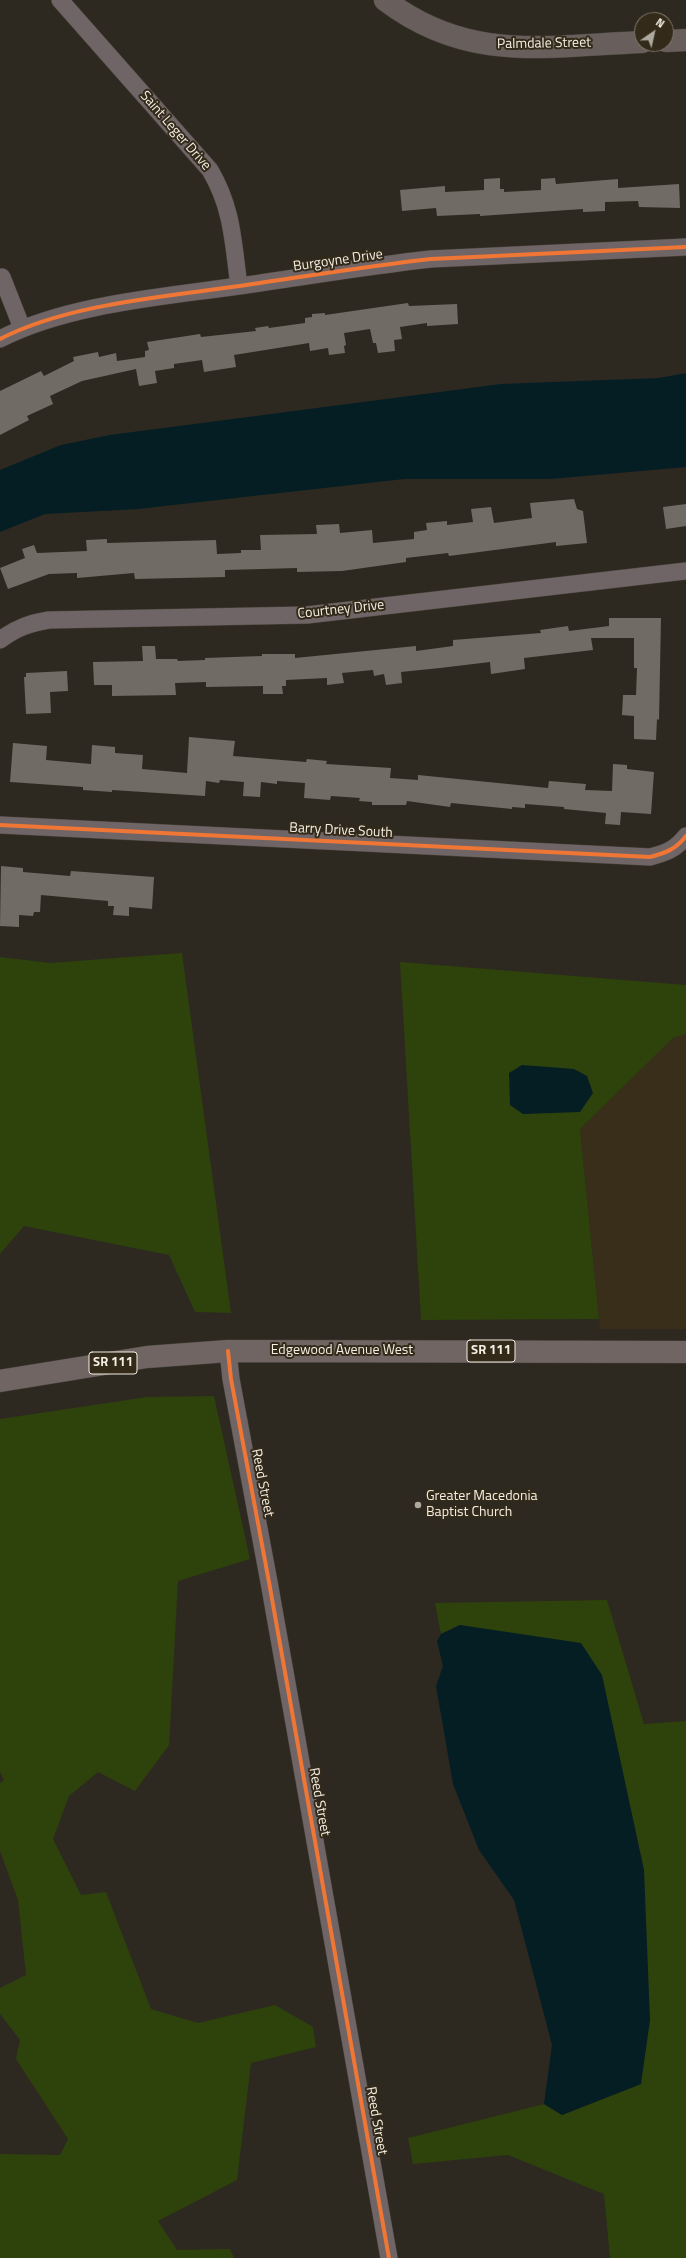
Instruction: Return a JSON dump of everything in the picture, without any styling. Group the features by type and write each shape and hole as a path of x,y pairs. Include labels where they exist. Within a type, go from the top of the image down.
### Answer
{"main road":[{"name":"Edgewood Avenue West","path":"0,1381 147,1357 228,1351 686,1352"}],"street":[{"name":"Saint Leger Drive","path":"60,0 210,170 222,190 228,209 239,286"},
{"name":"Palmdale Street","path":"385,0 425,26 473,43 525,47 634,42"},
{"path":"674,41 686,40"},
{"name":"Burgoyne Drive","path":"0,339 22,328 69,314 239,286 432,259 686,247"},
{"path":"2,277 22,328"},
{"name":"Courtney Drive","path":"0,640 16,628 34,622 49,620 307,614 686,571"},
{"name":"Barry Drive South","path":"0,825 650,857 666,853 683,841"},
{"name":"Reed Street","path":"228,1351 231,1379 269,1582 389,2258"}],"shaded area":[{"path":"686,1034 686,1329 600,1329 580,1129 673,1038"}],"green space":[{"path":"182,953 231,1313 195,1312 169,1255 24,1226 0,1254 0,957 50,963"},
{"path":"400,962 686,985 686,1034 673,1038 580,1129 599,1319 421,1320"},
{"path":"214,1396 250,1559 178,1581 169,1745 135,1791 98,1772 69,1796 53,1839 81,1895 106,1892 151,2009 198,2023 275,2005 313,2027 316,2047 251,2063 237,2180 158,2221 177,2250 230,2249 234,2258 0,2258 0,2154 60,2155 68,2139 16,2059 20,2040 0,2014 0,1988 26,1975 18,1900 0,1851 0,1783 4,1780 0,1772 0,1419 147,1397"},
{"path":"607,1600 644,1724 686,1721 686,2258 610,2258 604,2194 508,2155 413,2164 408,2138 544,2104 562,2115 641,2084 460,1625 441,1634 435,1603"}],"water":[{"path":"686,373 686,467 551,479 404,479 138,509 45,514 0,532 0,470 61,445 110,435 501,384 659,378"},
{"path":"522,1065 574,1069 587,1076 593,1093 580,1112 523,1114 510,1105 509,1073"},
{"path":"460,1625 581,1643 602,1675 644,1870 650,2020 641,2084 562,2115 544,2104 552,2045 514,1900 479,1850 453,1784 436,1686 443,1666 437,1641 441,1634"}],"building":[{"path":"500,178 500,189 504,189 504,192 541,190 541,179 555,178 556,184 618,179 618,188 679,184 680,208 639,207 638,201 605,202 605,211 583,212 583,209 480,216 480,214 437,216 436,208 402,211 400,190 445,186 445,192 484,190 484,179"},
{"path":"408,303 409,306 457,304 458,324 427,326 427,323 400,327 402,339 394,340 395,351 378,353 376,343 373,343 370,329 344,333 346,345 344,346 345,353 329,355 328,348 310,351 309,343 234,355 236,367 204,372 202,360 174,364 174,368 155,371 157,383 139,386 136,369 82,381 50,396 53,404 27,416 29,420 0,435 0,391 41,371 44,376 74,361 73,357 98,352 99,357 116,353 117,361 145,357 145,351 149,350 147,342 200,334 201,337 256,331 255,328 268,326 269,328 305,323 305,318 312,317 312,314 325,313 325,315"},
{"path":"574,499 577,509 583,511 587,543 556,546 556,542 449,556 448,553 406,558 406,562 342,571 297,572 297,568 225,570 225,577 135,579 134,573 77,578 77,573 49,574 8,589 0,568 25,558 22,549 34,545 37,553 87,551 86,540 107,539 107,543 216,540 217,554 241,553 241,550 261,550 260,535 317,534 316,525 339,524 340,533 372,530 373,543 414,539 414,532 427,530 426,523 447,521 447,525 473,522 471,509 491,507 494,523 532,518 530,503"},
{"path":"686,504 686,526 666,529 663,507"},
{"path":"609,618 661,618 659,720 657,719 656,740 634,739 634,716 622,715 623,695 636,695 637,668 634,668 634,638 591,638 593,650 524,658 525,669 491,674 490,662 401,672 402,683 386,685 384,674 374,676 373,670 342,673 344,683 327,685 327,678 286,680 286,686 282,686 283,694 263,694 263,686 206,687 206,682 175,683 176,695 112,696 112,685 94,685 93,662 143,661 142,646 155,646 156,659 177,659 178,661 205,660 205,658 262,656 262,654 295,654 295,658 416,646 416,651 453,646 453,640 541,633 540,630 568,626 569,631 609,626"},
{"path":"67,671 68,691 50,692 51,713 26,714 24,677 26,677 26,673"},
{"path":"189,737 235,741 233,756 306,762 307,759 327,761 326,764 391,768 390,778 418,780 418,775 548,788 549,781 586,784 585,790 612,791 613,764 627,765 627,769 654,772 651,814 621,812 620,825 605,824 606,813 564,809 564,807 525,804 525,808 512,807 512,809 451,803 450,807 407,801 406,805 372,805 372,802 359,801 360,798 331,796 330,800 304,798 305,783 277,781 277,784 261,782 260,797 243,796 244,782 220,780 219,783 206,781 205,796 112,790 112,792 83,790 83,787 10,782 13,743 47,746 46,760 91,764 92,745 115,747 115,753 143,755 142,769 187,773"},
{"path":"1,866 23,868 23,872 70,876 71,871 154,877 152,909 129,907 129,916 113,915 114,906 108,906 108,901 41,895 40,912 34,912 33,916 19,915 19,927 0,926"}],"cycle path":[{"path":"0,339 27,327 55,318 116,304 148,298 383,265 431,259 686,247"},
{"path":"0,825 650,857 670,850 686,836"},
{"path":"228,1351 231,1379 269,1582 389,2258"}],"place":[{"name":"Greater Macedonia Baptist Church","path":"418,1505"}]}
